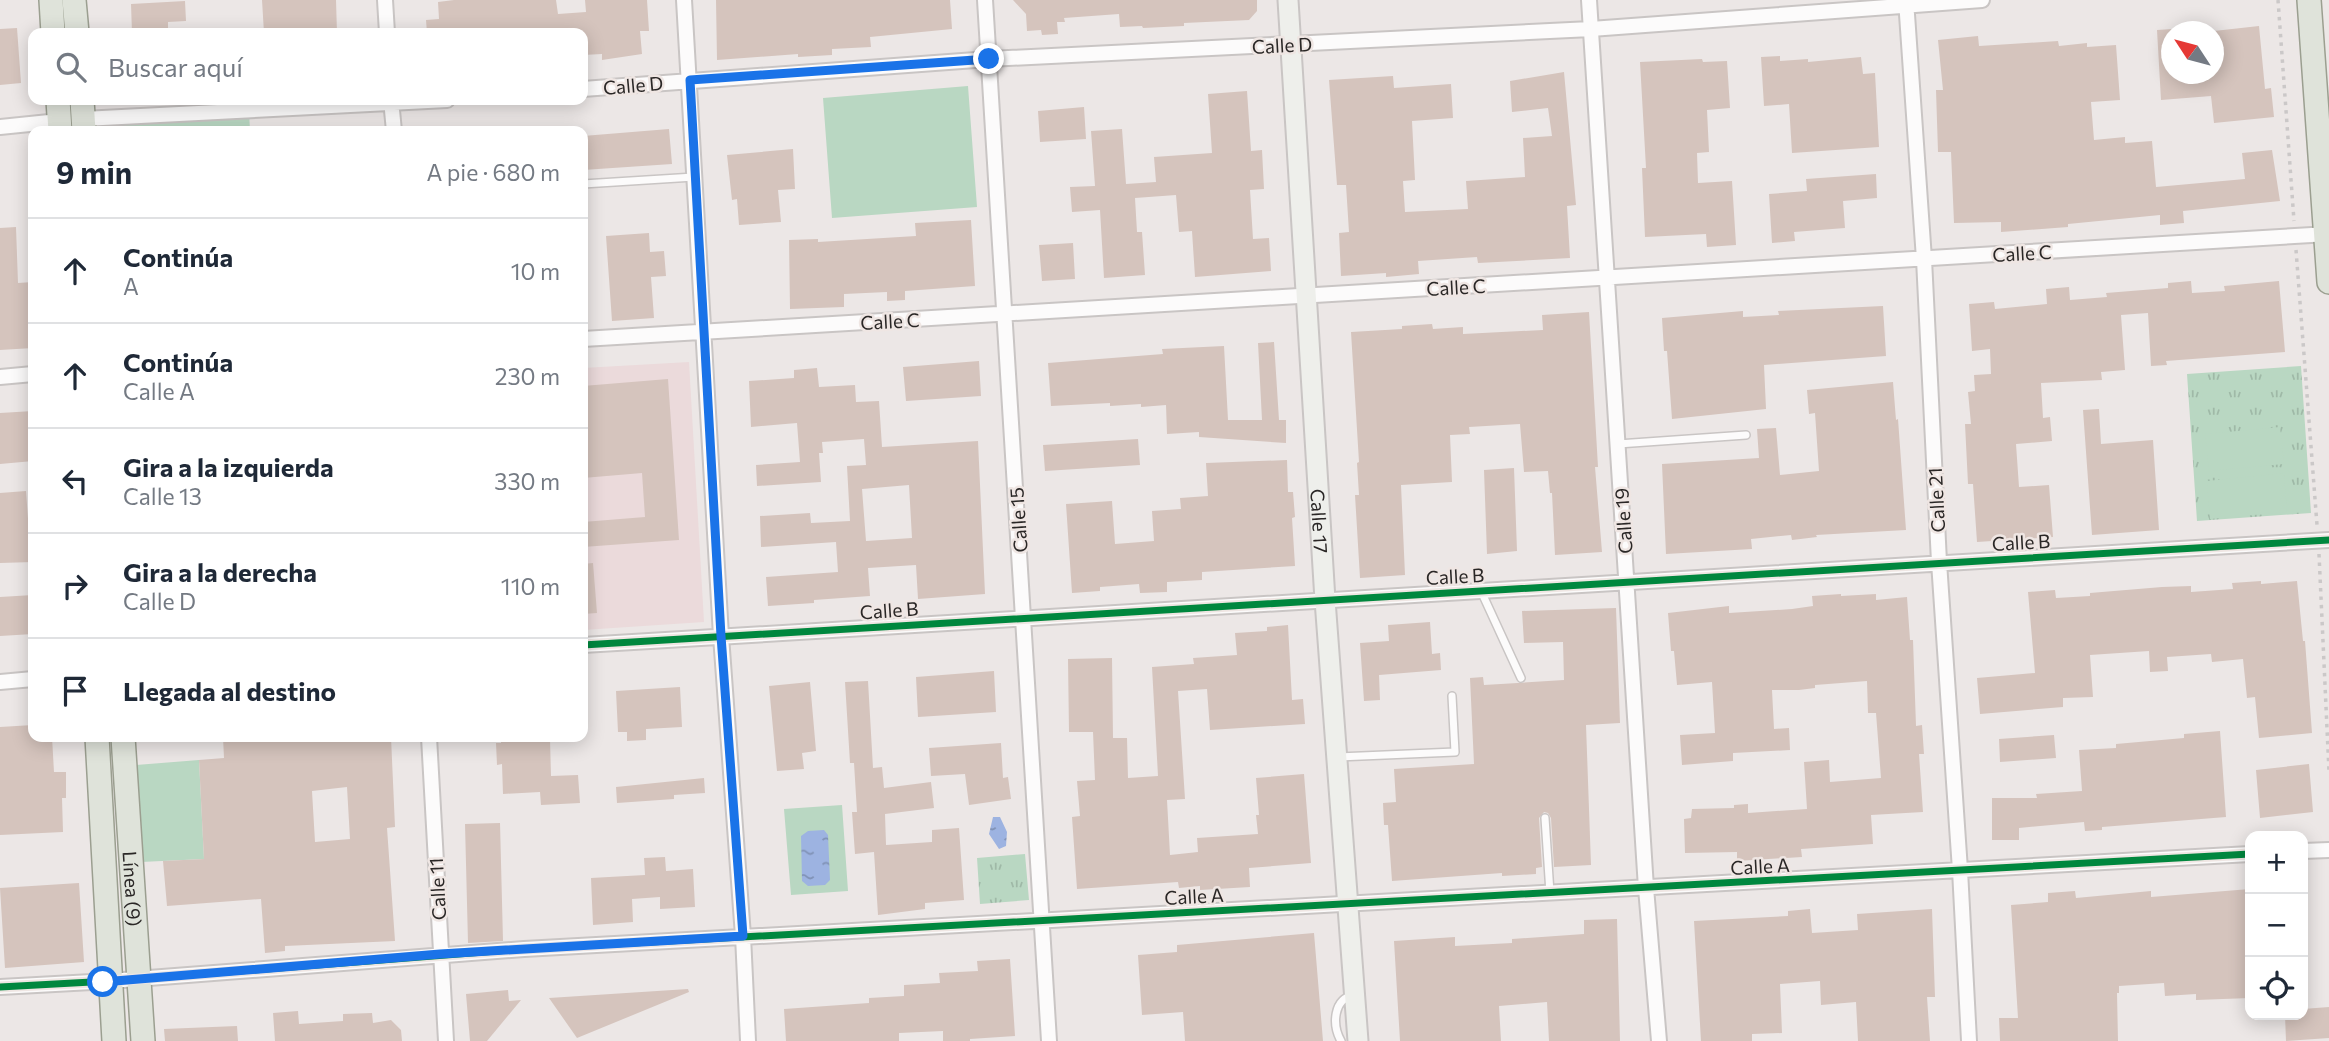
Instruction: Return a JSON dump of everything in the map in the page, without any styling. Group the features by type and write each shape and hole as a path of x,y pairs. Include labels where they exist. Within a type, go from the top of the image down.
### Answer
{"main road":[{"path":"51,0 53,28"},
{"path":"74,0 77,28"},
{"path":"2309,0 2329,282"},
{"name":"Línea (9)","path":"97,742 114,1041"},
{"name":"Línea (9)","path":"123,742 143,1041"}],"street":[{"path":"385,0 387,28"},
{"path":"684,0 748,1041"},
{"name":"Calle 15","path":"985,0 1049,1041"},
{"name":"Calle 17","path":"1288,0 1325,600 1358,1041"},
{"name":"Calle 19","path":"1589,0 1646,888 1659,1041"},
{"name":"Calle D","path":"588,89 989,59 1591,29 1906,3 1982,0"},
{"name":"Calle 21","path":"1906,3 1924,259 1969,1041"},
{"path":"83,117 329,105"},
{"path":"391,105 393,126"},
{"path":"0,127 59,117"},
{"name":"Calle C","path":"588,339 2327,234"},
{"path":"0,377 28,374"},
{"name":"Calle B","path":"588,645 2324,540"},
{"path":"0,682 28,679"},
{"name":"Calle 11","path":"429,742 446,1041"},
{"path":"2308,851 2329,850"},
{"name":"Calle A","path":"110,981 440,954 743,936 2245,854"},
{"path":"0,987 110,981"}],"lane":[{"path":"588,184 696,176"},
{"path":"1618,444 1746,435"},
{"path":"1481,590 1521,678"},
{"path":"1337,758 1455,751 1452,696"},
{"path":"1545,818 1550,893"},
{"path":"1340,1041 1335,1022 1336,1008 1346,996 1354,995"}],"path":[{"path":"2278,0 2294,237 2324,540 2329,772"}],"shaded area":[{"path":"689,362 704,622 588,630 588,368"}],"green space":[{"path":"968,86 977,207 832,218 823,98"},
{"path":"249,111 250,126 84,126 83,119"},
{"path":"2301,366 2311,513 2197,521 2187,374"},
{"path":"2280,427 2284,464 2209,471 2205,434"},
{"path":"2284,473 2287,512 2210,519 2207,481"},
{"path":"199,760 204,859 141,862 136,765"},
{"path":"842,805 848,891 791,895 784,809"},
{"path":"1025,854 1029,900 980,904 977,858"}],"water":[{"path":"993,817 1000,817 1007,832 1006,846 999,849 989,834"},
{"path":"824,830 828,835 830,880 825,885 808,886 802,881 801,836 808,831"}],"building":[{"path":"262,0 336,0 337,28 264,28"},
{"path":"556,0 558,14 586,12 585,0 647,0 649,31 640,31 642,54 602,60 602,54 588,55 588,28 427,28 426,20 439,19 438,2"},
{"path":"716,0 950,0 952,29 870,37 871,47 832,49 832,55 798,57 798,54 717,60"},
{"path":"1013,0 1257,0 1257,11 1249,20 1143,28 1120,27 1119,14 1064,18 1065,22 1057,22 1058,34 1042,35 1041,30 1027,31 1026,14"},
{"path":"185,1 186,21 168,22 168,28 132,28 131,4"},
{"path":"2259,26 2265,89 2271,88 2274,117 2214,123 2211,96 2161,100 2157,30 2161,30 2161,84 2224,84 2224,30"},
{"path":"17,28 21,83 0,85 0,29"},
{"path":"1978,36 1979,46 2058,41 2059,46 2087,43 2087,47 2116,45 2120,100 2091,102 2094,140 2125,137 2125,143 2152,141 2156,187 2245,179 2242,153 2272,150 2280,201 2183,211 2184,223 2160,225 2160,215 2068,224 2068,227 2001,232 2001,222 1954,223 1951,152 1938,152 1936,90 1943,90 1938,40"},
{"path":"1780,56 1780,61 1808,59 1808,62 1861,57 1863,74 1875,73 1879,147 1792,153 1789,104 1764,106 1761,57"},
{"path":"1702,59 1703,62 1727,61 1730,108 1707,110 1709,152 1697,153 1698,183 1732,181 1736,245 1707,247 1706,234 1645,237 1642,168 1646,168 1640,62"},
{"path":"1564,72 1576,205 1567,206 1570,258 1478,263 1477,257 1418,261 1419,274 1386,277 1386,273 1341,276 1339,233 1349,232 1346,185 1337,185 1329,80 1393,76 1394,88 1451,84 1453,118 1412,121 1415,180 1403,181 1405,212 1468,209 1466,181 1525,177 1523,138 1552,136 1548,108 1512,112 1510,81"},
{"path":"1247,91 1251,151 1262,150 1264,189 1250,190 1253,239 1269,238 1271,271 1195,277 1192,231 1179,232 1176,195 1135,198 1137,232 1142,232 1145,275 1104,278 1100,210 1072,212 1070,187 1095,186 1091,131 1122,129 1126,184 1156,182 1154,157 1212,153 1208,94"},
{"path":"1084,107 1086,139 1040,142 1038,111"},
{"path":"669,129 672,164 588,170 588,136"},
{"path":"793,149 795,189 778,190 781,222 739,225 737,199 732,200 727,155"},
{"path":"1876,174 1877,198 1843,201 1845,228 1794,232 1795,241 1772,243 1769,194 1807,191 1806,179"},
{"path":"971,220 975,286 905,291 905,300 887,301 887,292 844,294 844,307 790,309 789,240 818,239 818,242 916,236 915,223"},
{"path":"16,227 18,283 28,282 28,348 0,350 0,228"},
{"path":"649,233 650,252 664,251 666,276 651,277 654,318 612,321 606,236"},
{"path":"1073,243 1075,279 1042,281 1039,245"},
{"path":"2191,281 2192,293 2225,291 2224,286 2279,281 2285,352 2166,361 2167,365 2151,366 2148,313 2121,315 2125,370 2101,372 2102,380 2041,383 2043,418 2050,417 2052,441 2016,444 2019,487 2049,485 2053,537 1977,542 1973,484 1968,484 1965,424 1971,424 1968,392 1975,391 1974,375 1991,374 1990,349 1972,351 1969,304 1994,302 1995,309 2047,304 2046,289 2069,287 2070,300 2107,297 2106,293 2168,288 2168,283"},
{"path":"1883,306 1886,356 1764,365 1766,409 1672,419 1662,318 1743,311 1743,317 1779,315 1778,311"},
{"path":"1589,312 1598,467 1595,467 1602,552 1555,555 1552,493 1548,471 1524,472 1520,424 1469,427 1470,434 1450,435 1452,482 1401,485 1405,575 1360,578 1355,495 1359,495 1359,462 1351,332 1432,324 1433,329 1463,327 1463,334 1543,330 1542,315"},
{"path":"1274,342 1279,420 1286,420 1286,443 1199,437 1199,432 1167,434 1166,405 1110,406 1110,403 1051,406 1048,363 1163,354 1162,349 1224,346 1228,420 1262,420 1258,343"},
{"path":"979,361 981,396 906,401 903,367"},
{"path":"817,368 819,387 855,385 856,402 879,401 882,447 978,441 985,594 918,599 916,565 868,568 870,596 768,606 766,577 838,572 836,542 761,547 760,516 810,513 811,523 850,521 847,466 866,465 864,439 822,442 823,453 819,453 821,482 757,486 756,465 800,462 797,423 751,427 749,381 794,378 794,370","holes":["909,485 912,538 866,541 862,489"]},
{"path":"668,379 679,540 588,547 588,522 645,517 642,473 588,478 588,386"},
{"path":"1893,382 1906,530 1816,535 1817,537 1792,540 1791,535 1751,539 1752,549 1666,554 1662,464 1759,458 1757,429 1776,428 1780,475 1819,471 1815,413 1809,414 1807,390"},
{"path":"2099,409 2101,444 2153,440 2159,530 2092,535 2083,410"},
{"path":"28,411 28,461 0,464 0,413"},
{"path":"1138,439 1140,465 1045,471 1043,445"},
{"path":"1287,460 1288,492 1293,492 1295,517 1292,518 1295,566 1202,572 1202,580 1167,582 1167,592 1140,593 1139,584 1100,587 1100,591 1072,593 1066,504 1112,501 1115,544 1154,541 1152,511 1181,509 1180,498 1208,496 1206,463"},
{"path":"1514,468 1517,551 1487,554 1484,470"},
{"path":"26,491 28,562 0,563 0,493"},
{"path":"593,563 597,613 588,614 588,564"},
{"path":"2261,581 2261,584 2297,581 2312,733 2259,738 2255,697 2247,698 2243,659 2212,662 2211,654 2167,657 2168,671 2150,672 2149,651 2090,655 2093,697 2063,698 2063,707 1980,714 1977,678 2035,673 2028,592 2055,590 2056,598 2191,586 2191,592 2233,589 2232,583"},
{"path":"1876,594 1876,600 1907,597 1910,640 1913,640 1916,726 1922,725 1924,754 1919,754 1923,812 1871,815 1873,844 1801,849 1802,857 1737,861 1737,852 1685,853 1684,819 1691,818 1692,809 1734,808 1734,805 1748,804 1748,813 1807,809 1804,762 1829,760 1830,782 1881,778 1876,713 1868,713 1867,681 1815,685 1815,688 1799,690 1772,690 1774,729 1789,728 1790,750 1733,753 1733,761 1682,765 1680,735 1715,733 1712,682 1677,685 1668,613 1729,606 1729,613 1792,609 1813,606 1812,596"},
{"path":"28,595 28,634 0,636 0,597"},
{"path":"1616,608 1620,723 1586,725 1591,865 1554,867 1551,818 1544,812 1539,818 1542,867 1536,868 1536,874 1502,876 1502,873 1392,881 1388,825 1384,825 1383,803 1396,802 1394,769 1474,764 1470,678 1483,677 1484,685 1564,680 1563,642 1524,643 1522,611"},
{"path":"1430,622 1432,654 1440,653 1441,670 1379,675 1380,700 1364,701 1360,643 1389,641 1388,625"},
{"path":"1288,625 1292,700 1303,699 1305,724 1210,730 1207,689 1178,691 1185,799 1167,800 1170,855 1198,852 1197,838 1258,834 1256,778 1304,774 1311,863 1249,868 1250,887 1200,890 1200,886 1179,888 1178,882 1077,889 1072,817 1080,816 1077,781 1095,780 1093,732 1069,732 1068,659 1112,658 1113,738 1127,738 1128,778 1158,776 1152,667 1194,664 1193,658 1237,655 1235,633 1267,631 1267,627"},
{"path":"994,671 996,712 918,717 916,677"},
{"path":"868,681 873,768 882,767 884,788 931,782 934,808 885,814 886,845 932,842 932,830 959,828 964,900 925,903 925,909 878,915 874,852 855,854 852,812 857,812 854,763 850,763 845,682"},
{"path":"810,682 816,751 802,753 804,769 777,771 769,686"},
{"path":"680,687 682,727 646,729 646,740 627,741 627,732 618,732 616,691"},
{"path":"28,725 28,742 52,742 54,772 66,772 66,798 62,798 63,832 0,835 0,727"},
{"path":"2220,731 2226,817 2102,827 2102,830 2085,831 2084,822 2019,828 2019,840 1992,840 1992,798 2037,798 2036,794 2082,791 2079,750 2116,748 2116,744 2184,738 2184,734"},
{"path":"2054,735 2056,758 2000,762 1999,739"},
{"path":"223,742 391,742 395,827 387,828 395,941 285,946 285,951 265,953 261,899 167,906 163,861 204,859 199,760 224,758","holes":["347,787 350,839 315,842 312,791"]},
{"path":"550,742 551,776 578,775 580,803 541,805 540,792 503,794 502,764 497,765 496,743"},
{"path":"1001,743 1003,778 1008,777 1011,799 969,805 965,774 931,776 929,748"},
{"path":"2309,764 2313,812 2260,818 2256,770"},
{"path":"704,778 705,793 674,795 674,799 617,803 616,787"},
{"path":"500,823 503,941 468,943 465,824"},
{"path":"665,857 666,871 693,869 695,907 660,909 660,897 632,899 633,922 593,925 591,878 645,875 644,858"},
{"path":"79,883 84,962 5,968 0,888"},
{"path":"2245,889 2245,998 2196,1000 2196,994 2165,996 2164,983 2119,986 2118,1041 2000,1041 1999,1018 2018,1018 2011,905 2048,902 2048,893 2075,891 2076,898 2151,891 2151,897"},
{"path":"1810,909 1812,933 1858,930 1857,914 1932,909 1935,997 1927,997 1930,1041 1858,1041 1856,1002 1821,1005 1820,981 1780,984 1782,1033 1752,1034 1752,1041 1701,1041 1694,921 1788,916 1788,911"},
{"path":"1617,919 1620,1041 1549,1041 1547,1002 1499,1006 1501,1041 1400,1041 1394,941 1455,937 1455,946 1512,943 1512,939 1584,934 1584,920"},
{"path":"1314,933 1323,1041 1185,1041 1183,1012 1142,1015 1138,955 1177,952 1177,945"},
{"path":"1010,959 1015,1036 943,1041 943,1031 899,1033 899,1041 786,1041 784,1009 869,1003 869,998 904,996 904,985 940,983 939,973 978,971 977,961"},
{"path":"688,989 689,992 577,1038 549,998"},
{"path":"508,990 509,1001 521,1000 487,1041 470,1041 466,994"},
{"path":"2329,1007 2329,1038 2286,1041 2285,1020 2308,1020 2308,1009"},
{"path":"298,1011 299,1024 343,1021 343,1014 372,1013 373,1023 391,1020 401,1030 402,1041 275,1041 273,1013"},
{"path":"237,1026 238,1041 165,1041 164,1029"}],"cycle path":[{"path":"588,645 2329,540"},
{"path":"0,987 524,949 2245,854"}],"route":[{"path":"103,982 440,954 743,936 721,636 690,80 989,59"}]}
